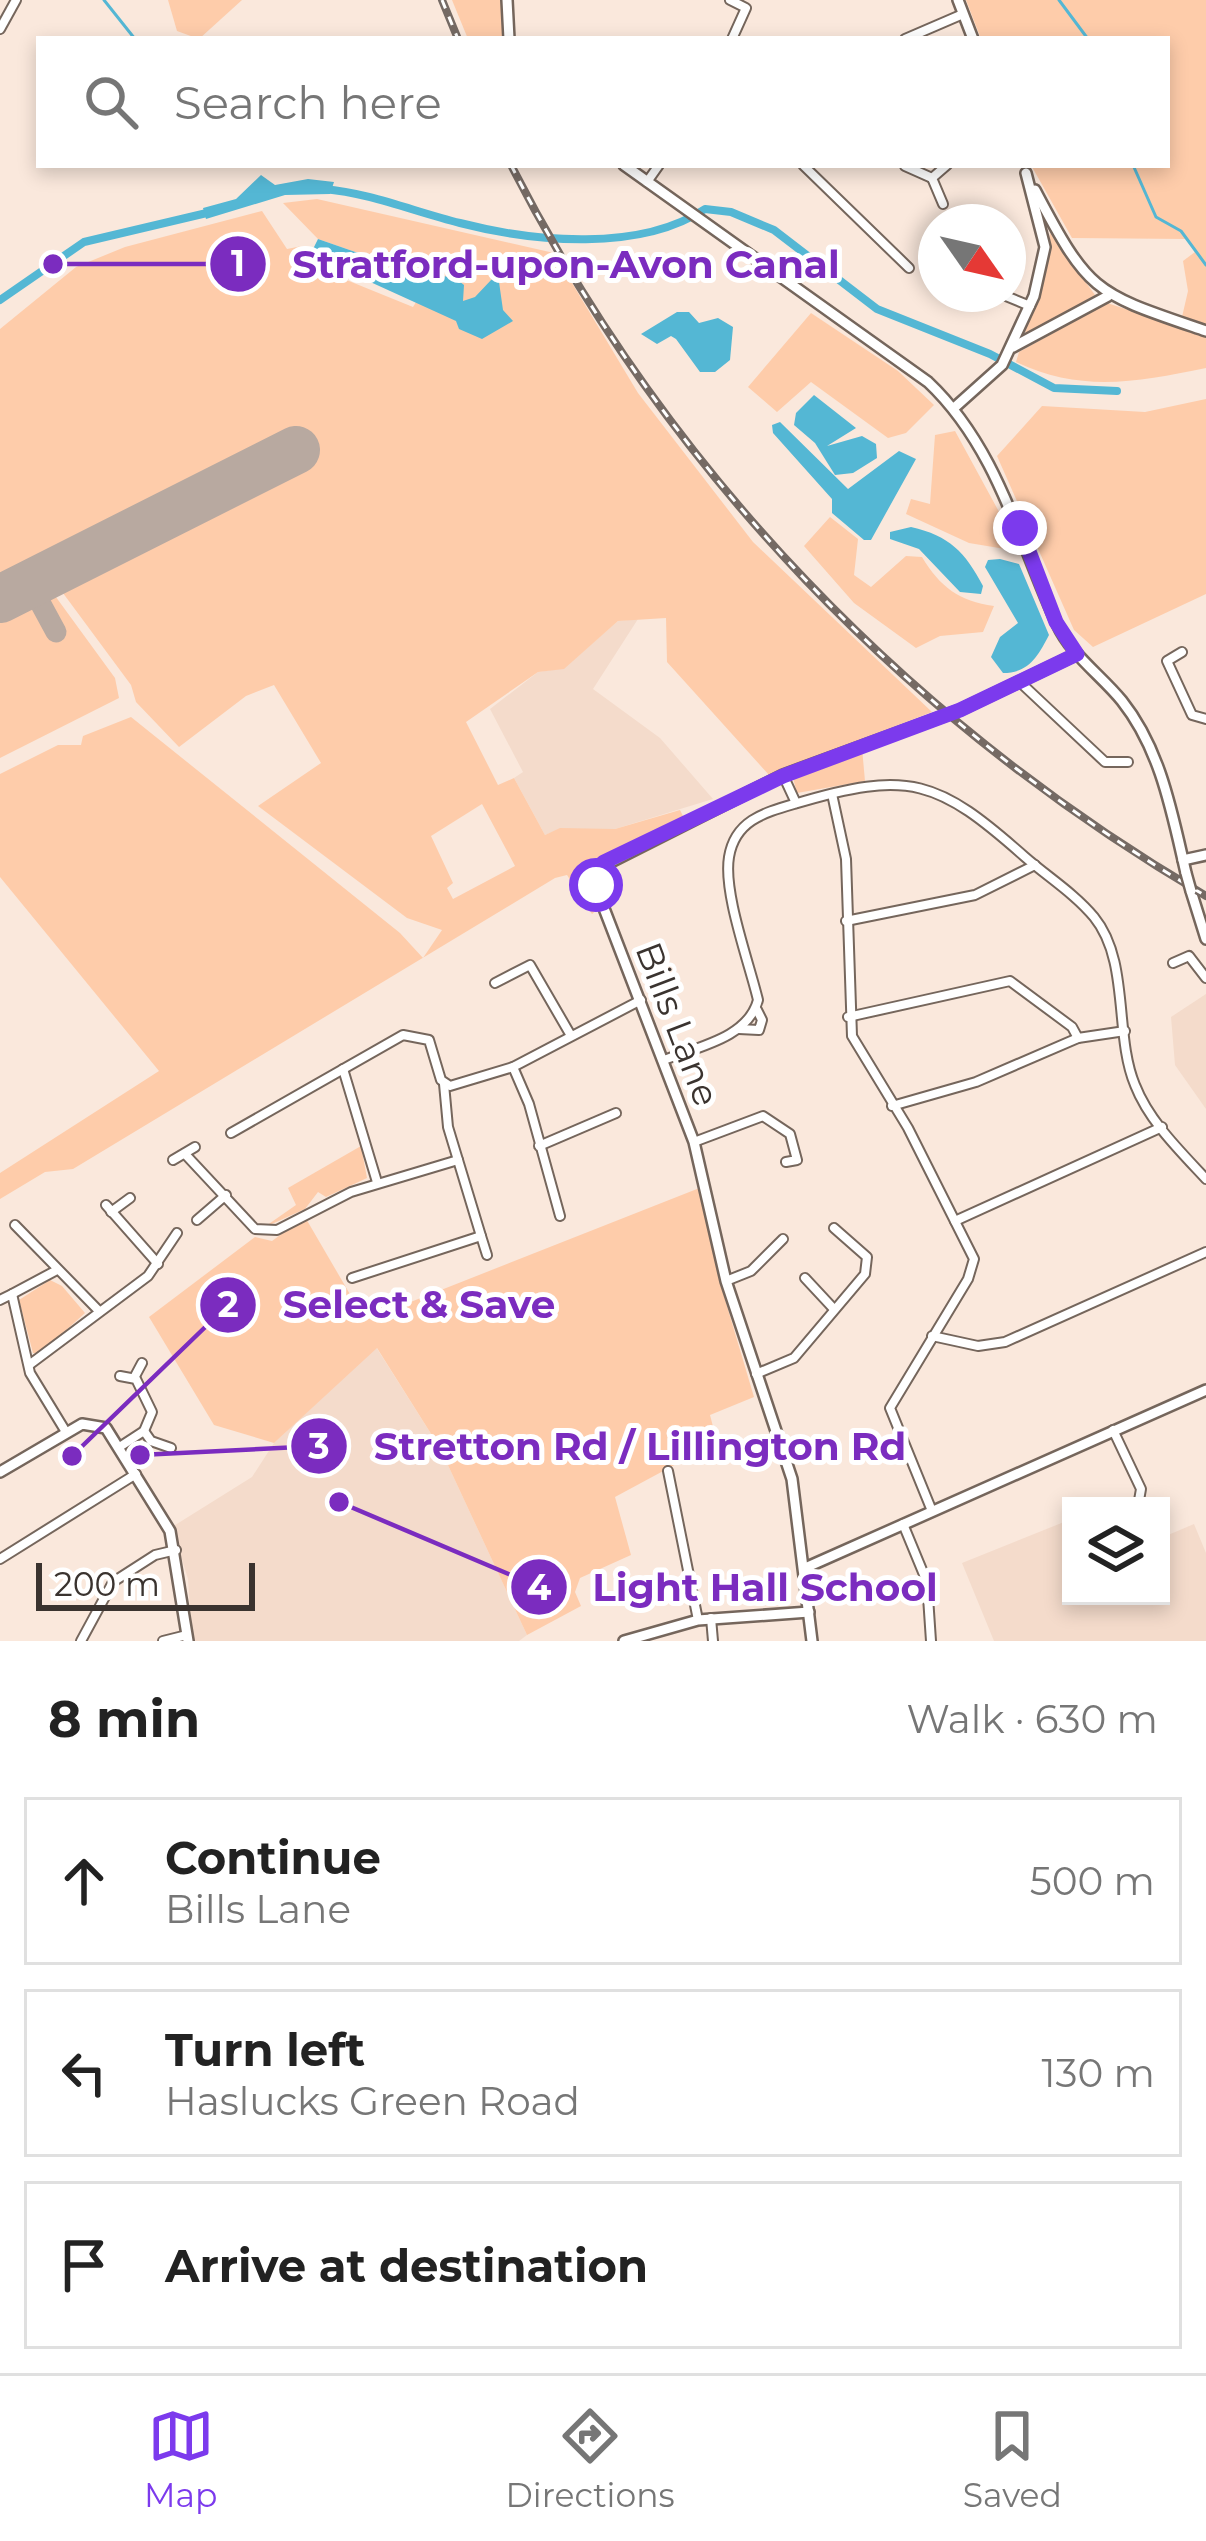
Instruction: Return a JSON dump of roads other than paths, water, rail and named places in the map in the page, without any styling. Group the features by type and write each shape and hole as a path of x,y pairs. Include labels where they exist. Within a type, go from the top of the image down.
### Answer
{"street":[{"path":"0,29 16,0"},
{"path":"507,0 509,36"},
{"path":"730,0 746,8 733,36"},
{"path":"958,0 972,36"},
{"path":"912,36 963,14"},
{"path":"628,168 928,382 954,408 1005,496 1056,622 1077,654 1124,703 1144,738 1169,798 1206,939"},
{"path":"647,182 656,168"},
{"path":"811,168 910,268"},
{"path":"903,168 932,178 943,204"},
{"path":"932,178 943,168"},
{"path":"954,408 1004,361 1030,306 1045,247 1024,169"},
{"path":"1024,169 1076,267 1108,296 1206,331"},
{"path":"1013,346 1108,296"},
{"path":"1026,304 1030,306"},
{"path":"1182,652 1167,661 1192,715 1206,719"},
{"name":"Bills Lane","path":"812,1641 792,1479 726,1280 694,1142 596,885 596,869 783,776 1022,684 1077,654"},
{"path":"1022,684 1105,761 1128,762"},
{"path":"783,776 796,803"},
{"path":"664,1060 740,1029 756,1008 728,860 743,825 832,794 900,785 946,795 1035,865 1102,929 1135,1086 1206,1179"},
{"path":"832,794 845,859 848,1016 861,1059 892,1106 974,1259 890,1408 932,1511"},
{"path":"1183,860 1206,855"},
{"path":"846,921 975,895 1004,886 1035,865"},
{"path":"1173,963 1189,956 1206,978"},
{"path":"498,978 525,965 534,969 570,1034"},
{"path":"848,1016 1010,981 1072,1028 1078,1038"},
{"path":"445,1084 484,1079 513,1067 641,1000"},
{"path":"892,1106 976,1082 1078,1038 1125,1030"},
{"path":"230,1132 244,1131 344,1069 415,1034 435,1048 445,1084 443,1104 487,1255"},
{"path":"513,1067 561,1210"},
{"path":"344,1069 377,1183"},
{"path":"694,1142 763,1116 790,1134 797,1160 786,1162"},
{"path":"539,1146 612,1119"},
{"path":"955,1221 1162,1127"},
{"path":"173,1160 195,1147"},
{"path":"185,1154 260,1232 278,1230 318,1200 458,1160"},
{"path":"197,1220 226,1195"},
{"path":"130,1198 108,1209 158,1264"},
{"path":"15,1225 99,1312"},
{"path":"754,1374 794,1358 832,1307 854,1290 867,1265 833,1228"},
{"path":"28,1365 158,1264 177,1233"},
{"path":"360,1279 481,1236"},
{"path":"726,1280 751,1271 783,1239"},
{"path":"932,1336 978,1346 1006,1342 1206,1252"},
{"path":"0,1300 57,1270"},
{"path":"805,1278 818,1284 832,1307"},
{"path":"12,1294 28,1365 66,1432"},
{"path":"134,1378 142,1363"},
{"path":"120,1376 134,1378 150,1399 151,1423 121,1446"},
{"path":"805,1568 1206,1390"},
{"path":"0,1472 82,1424 98,1425 121,1446 176,1550 187,1638 163,1641"},
{"path":"1113,1430 1141,1489 1140,1497"},
{"path":"144,1431 151,1441 171,1448"},
{"path":"668,1471 698,1620"},
{"path":"0,1559 138,1473"},
{"path":"903,1524 927,1582 931,1641"},
{"path":"81,1641 112,1582 155,1556 176,1550"},
{"path":"624,1641 698,1620 808,1612"},
{"path":"711,1618 713,1641"}],"water":[{"path":"261,175 275,185 308,179 334,182 330,194 285,195 206,219 203,208 236,199"},
{"path":"318,239 364,255 387,272 454,277 464,285 463,301 475,297 492,279 499,282 503,310 513,321 482,339 459,329 456,321 322,260 313,249"},
{"path":"677,312 689,312 699,323 718,318 733,327 730,360 715,372 700,372 676,339 671,336 657,344 641,334"},
{"path":"814,395 856,428 827,446 862,436 876,444 877,458 853,473 835,475 815,443 794,425 796,413"},
{"path":"780,422 848,489 899,451 916,459 871,540 864,540 832,513 832,499 773,433 772,425"},
{"path":"911,527 955,547 983,586 981,594 960,592 919,549 890,539 890,532"},
{"path":"988,560 1019,564 1049,635 1026,667 1003,673 991,657 1000,637 1018,623 985,567"}],"waterway":[{"path":"104,0 133,36"},
{"path":"1059,0 1086,36"},
{"path":"1134,168 1156,217 1181,231 1206,265"},
{"path":"324,189 489,230 553,238 618,237 679,223 705,209 731,212 774,230 877,309 990,354 1054,388 1117,391"},
{"path":"0,300 84,242 211,212"}],"railway":[{"path":"442,0 457,36"},
{"path":"513,168 574,277 644,384 722,485 806,580 897,669 994,752 1097,827 1206,896"}],"place":[{"name":"Stratford-upon-Avon Canal","path":"53,264"},
{"name":"Stretton Rd / Lillington Rd","path":"140,1455"},
{"name":"Select & Save","path":"72,1456"},
{"name":"Light Hall School","path":"339,1502"}]}
